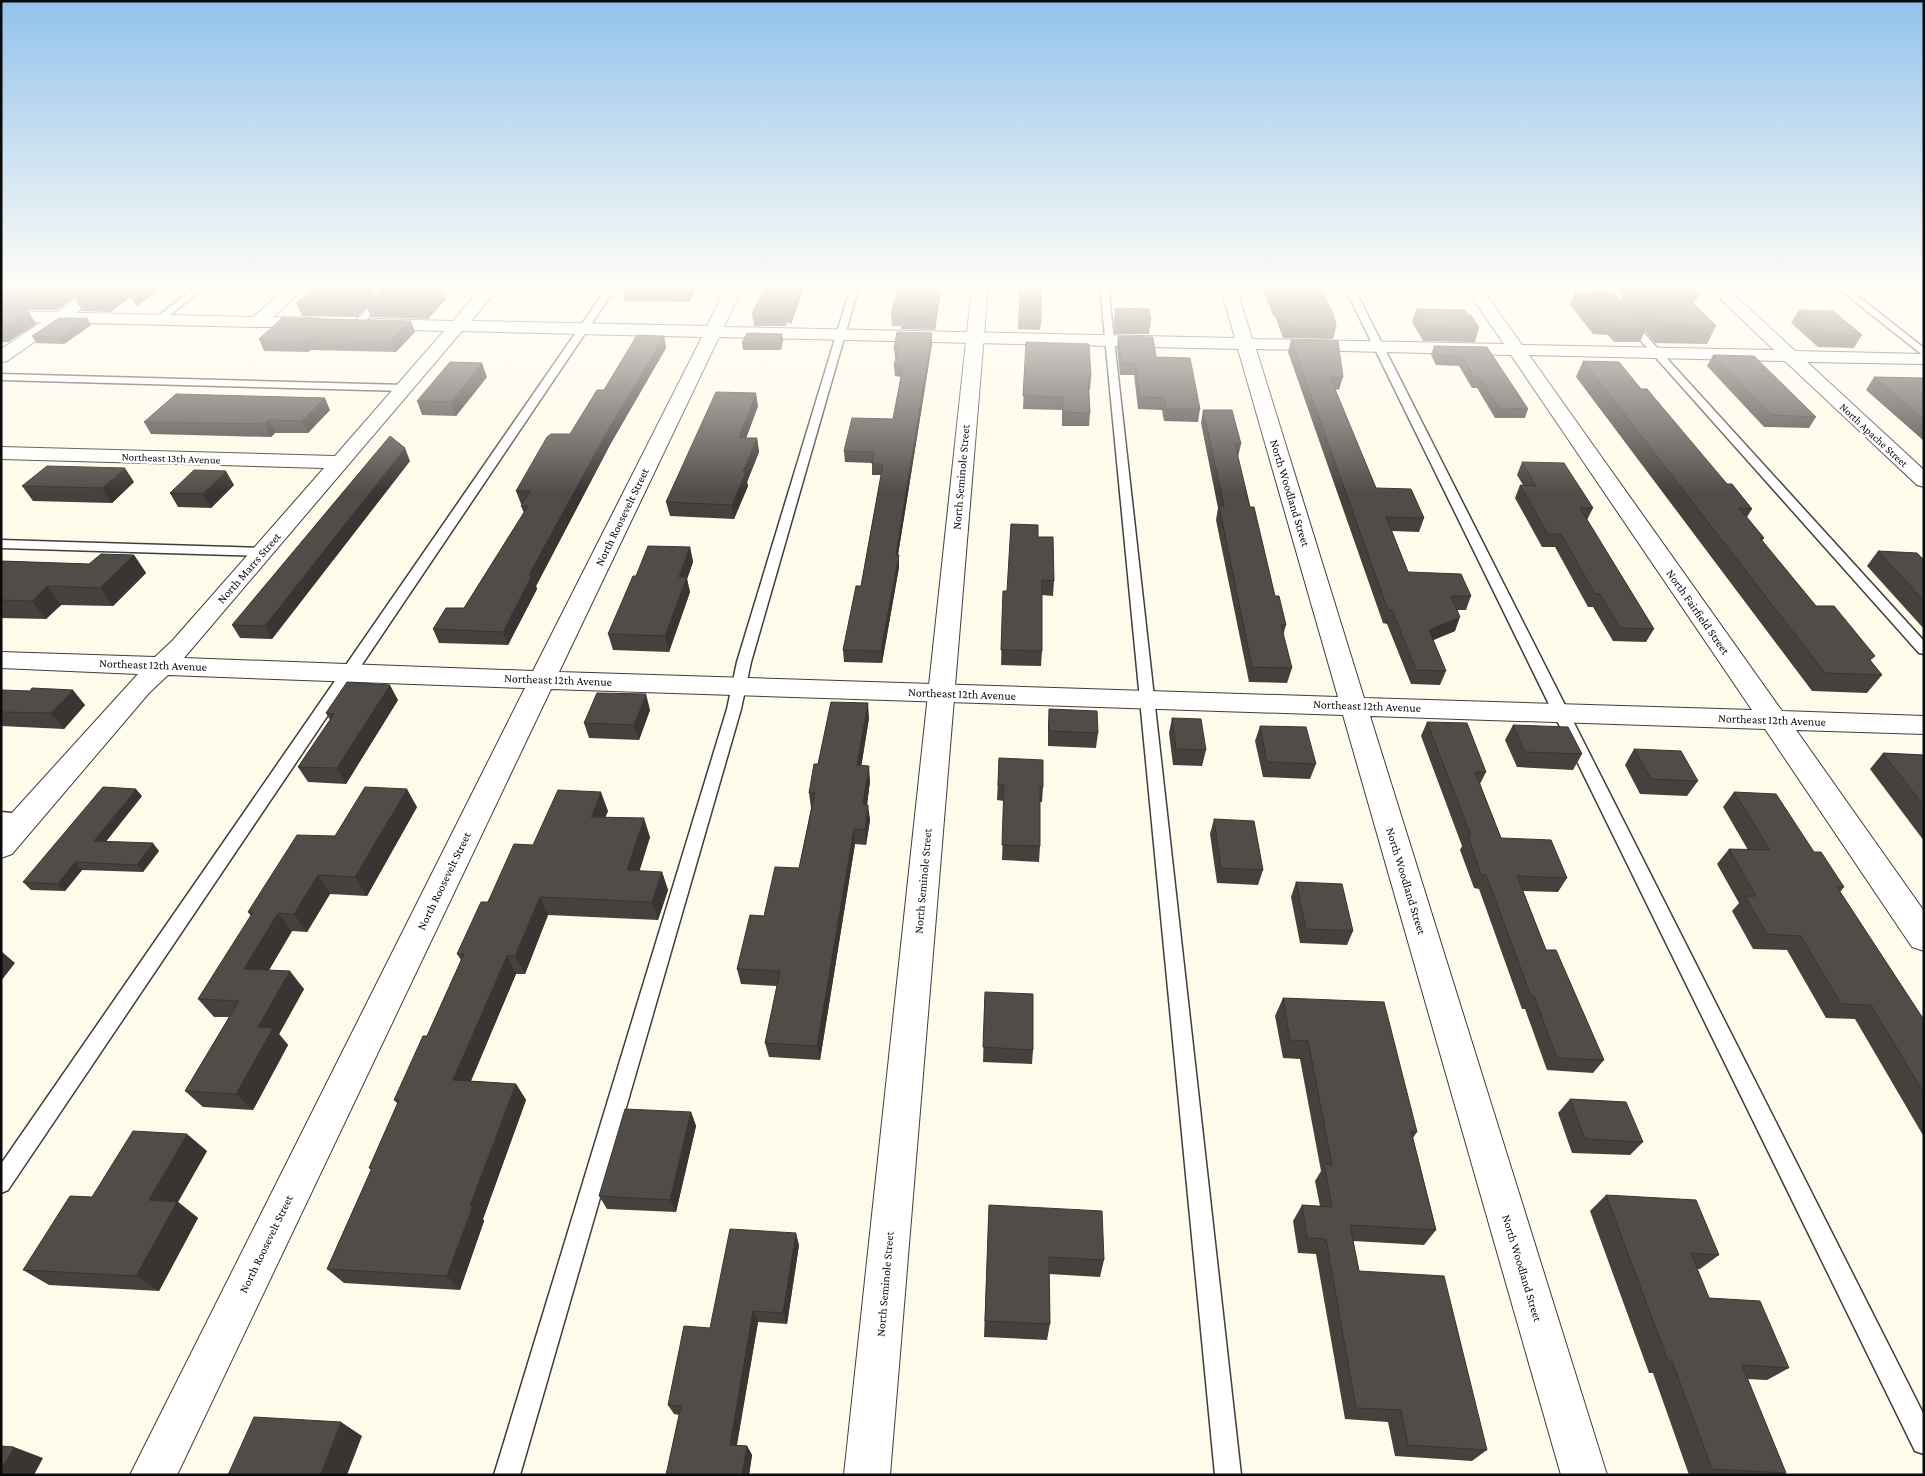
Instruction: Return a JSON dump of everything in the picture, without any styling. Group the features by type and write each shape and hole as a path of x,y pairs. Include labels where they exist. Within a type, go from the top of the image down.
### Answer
{"street":[{"name":"North Marrs Street","path":"1,846 140,687 182,646 433,355"},
{"name":"North Roosevelt Street","path":"153,1475 702,355"},
{"name":"North Seminole Street","path":"867,1475 972,355"},
{"name":"North Woodland Street","path":"1248,355 1584,1475"},
{"name":"North Fairfield Street","path":"1519,355 1924,938"},
{"path":"1695,355 1924,360"},
{"name":"North Apache Street","path":"1788,355 1924,481"},
{"name":"Northeast 13th Avenue","path":"1,453 340,462"},
{"name":"Northeast 12th Avenue","path":"1,660 542,680 1924,725"}],"lane":[{"path":"1,1183 566,355"},
{"path":"507,1475 835,355"},
{"path":"1111,355 1228,1475"},
{"path":"1382,355 1924,1442"},
{"path":"1656,355 1924,650"},
{"path":"1,377 405,388"},
{"path":"1,544 262,552"},
{"path":"1,818 25,819"}],"building":[{"path":"625,355 653,355 608,430 529,575 532,575 503,632 433,629 446,608 464,608 528,506 521,506 530,491 516,491 547,437 551,434 570,434 597,390 604,390"},
{"path":"896,355 928,355 896,555 899,555 881,651 843,650 856,586 861,586 883,464 872,464 874,452 844,451 852,418 893,419 903,366 894,366"},
{"path":"1025,355 1090,355 1091,377 1088,377 1090,413 1063,412 1063,397 1023,396"},
{"path":"1120,355 1156,355 1156,357 1190,358 1200,409 1166,409 1164,398 1140,397 1135,363 1121,363"},
{"path":"1296,355 1340,355 1343,377 1330,377 1376,488 1411,489 1424,518 1386,517 1408,572 1461,574 1471,596 1451,596 1460,617 1429,630 1446,671 1416,670 1392,610 1388,610"},
{"path":"1492,355 1528,409 1499,408 1481,379 1475,378 1462,356 1439,356"},
{"path":"1713,355 1754,356 1816,417 1771,415"},
{"path":"1583,361 1619,362 1641,389 1647,389 1727,484 1732,484 1752,509 1739,508 1764,538 1760,538 1816,606 1834,606 1875,656 1870,660 1882,675 1825,673"},
{"path":"450,362 482,363 451,402 417,401"},
{"path":"1874,377 1924,378 1924,420"},
{"path":"716,392 756,393 739,438 757,438 743,472 746,472 732,505 666,502"},
{"path":"176,394 325,398 302,421 269,420 265,424 144,422"},
{"path":"1203,410 1232,410 1241,444 1235,444 1250,507 1254,507 1275,596 1279,596 1286,625 1281,625 1292,668 1252,667 1219,506 1224,506"},
{"path":"390,436 405,448 265,626 232,625"},
{"path":"1522,462 1564,463 1593,508 1580,508 1654,629 1620,628 1600,594 1595,594 1561,534 1548,534 1520,485 1536,486"},
{"path":"47,466 125,468 102,488 22,486"},
{"path":"194,470 226,471 203,494 170,493"},
{"path":"1011,524 1038,525 1038,537 1053,537 1054,581 1042,580 1042,651 1001,650 1003,591 1007,591"},
{"path":"648,546 690,547 679,577 687,577 665,636 608,634 633,576 636,576"},
{"path":"1878,551 1917,553 1924,560 1924,601"},
{"path":"101,554 134,555 100,588 47,586 32,601 1,600 1,561 89,564"},
{"path":"347,682 390,685 337,768 298,767 334,714 326,713"},
{"path":"32,688 73,690 51,713 1,712 1,690 30,691"},
{"path":"597,693 646,694 634,725 584,723"},
{"path":"831,702 868,703 857,765 869,766 863,804 868,805 865,830 854,829 817,1046 765,1043 780,971 737,969 750,915 764,916 775,867 799,868 815,793 809,793 814,764 818,764"},
{"path":"1049,709 1097,711 1098,733 1049,731"},
{"path":"1172,718 1201,719 1206,750 1176,749"},
{"path":"1427,722 1467,723 1486,772 1475,772 1501,838 1551,840 1567,878 1517,876 1546,950 1556,950 1604,1060 1557,1058 1534,996 1531,996 1486,875 1481,875 1468,836 1471,836"},
{"path":"1513,725 1568,727 1582,754 1525,752"},
{"path":"1260,726 1306,727 1316,764 1267,762"},
{"path":"1634,749 1681,751 1698,781 1651,779"},
{"path":"1883,753 1924,755 1924,806"},
{"path":"999,758 1043,760 1043,787 1040,787 1040,846 1002,845 1004,785 998,785"},
{"path":"103,787 136,789 94,841 153,843 137,865 75,862 58,884 23,882"},
{"path":"365,787 407,789 355,877 318,875 294,914 278,913 244,969 290,971 258,1027 273,1028 236,1094 185,1091 239,1001 198,999 253,912 248,912 297,835 335,836"},
{"path":"558,790 601,792 591,817 644,818 627,870 662,872 652,902 540,897 515,956 507,956 453,1080 516,1084 470,1206 473,1206 447,1276 327,1269 372,1168 369,1168 399,1100 394,1100 423,1036 427,1036 464,954 457,954 481,902 488,902 514,844 533,845"},
{"path":"1734,792 1776,794 1814,852 1821,852 1844,887 1837,887 1924,1020 1924,1093 1871,1005 1841,1004 1801,936 1767,934 1745,896 1756,896 1729,849 1770,850"},
{"path":"1214,819 1254,821 1263,870 1221,868"},
{"path":"1296,882 1342,884 1353,931 1306,929"},
{"path":"985,992 1033,994 1033,1050 983,1047"},
{"path":"1283,998 1384,1002 1417,1132 1411,1131 1436,1230 1350,1225 1359,1271 1444,1276 1487,1450 1408,1445 1401,1410 1356,1408 1326,1239 1307,1238 1302,1205 1332,1207 1324,1164 1332,1165 1308,1041 1290,1040"},
{"path":"1570,1099 1626,1102 1643,1142 1585,1139"},
{"path":"625,1109 691,1112 670,1200 599,1196"},
{"path":"133,1131 187,1134 149,1200 177,1202 136,1276 23,1270 70,1196 92,1197"},
{"path":"1606,1195 1696,1200 1719,1255 1691,1253 1709,1298 1760,1301 1789,1368 1742,1365 1786,1473 1712,1469 1672,1361 1668,1361"},
{"path":"989,1205 1102,1211 1104,1260 1049,1257 1050,1324 985,1321"},
{"path":"730,1229 796,1233 783,1313 753,1311 730,1445 747,1446 742,1475 666,1475 681,1406 668,1405 684,1326 710,1328"},
{"path":"254,1417 341,1422 320,1475 228,1475"},
{"path":"1,1446 14,1447 1,1469"}]}
